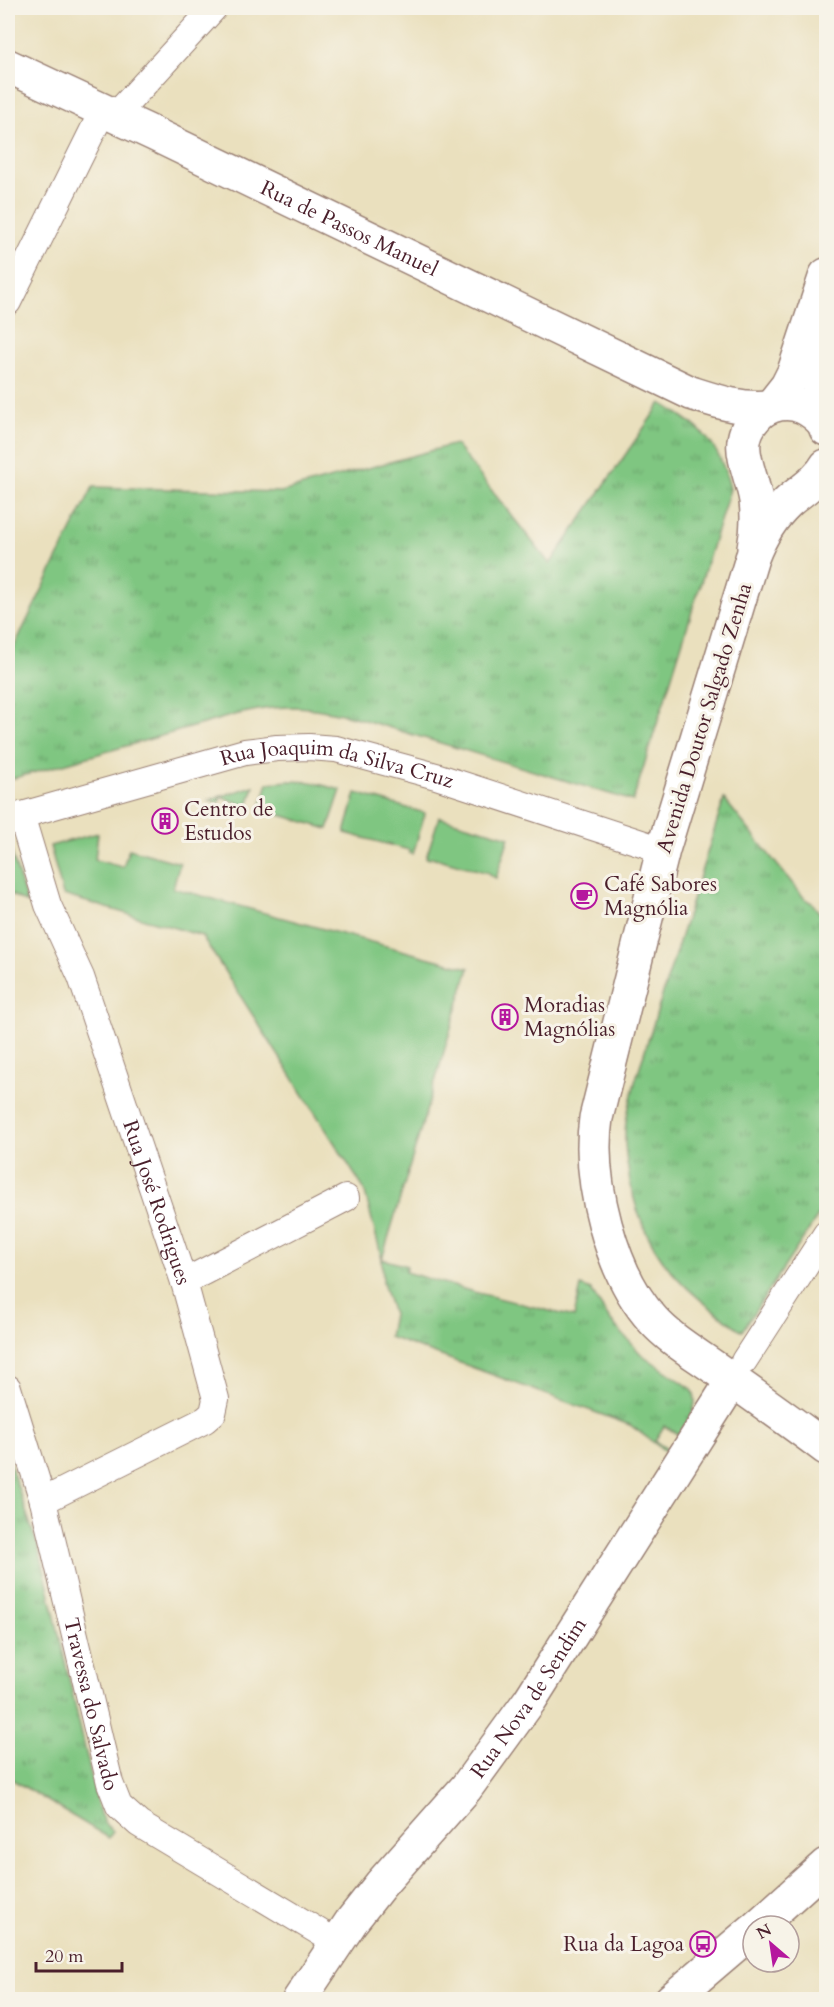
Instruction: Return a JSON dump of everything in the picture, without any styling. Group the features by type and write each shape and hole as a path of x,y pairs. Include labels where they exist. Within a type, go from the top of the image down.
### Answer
{"main road":[{"name":"Rua de Passos Manuel","path":"8,66 691,393 705,402 717,416 745,459"},
{"name":"Avenida Doutor Salgado Zenha","path":"752,558 757,519 743,437 749,424 759,413 770,406 787,386 800,357 826,275"},
{"path":"825,426 820,405 820,384 826,356"},
{"name":"Rua de Passos Manuel","path":"691,393 751,408 770,406"},
{"path":"770,406 786,403 801,405 814,412 825,426"},
{"name":"Avenida Doutor Salgado Zenha","path":"745,459 755,478 766,487 780,491 795,491 819,478"},
{"name":"Avenida Doutor Salgado Zenha","path":"738,1371 674,1339 647,1314 630,1287 606,1229 598,1198 592,1151 596,1118 663,850 752,558 763,533 773,518 787,503 819,478"},
{"path":"738,1371 826,1420"},
{"path":"738,1371 826,1448"},
{"name":"Rua Nova de Sendim","path":"300,1997 336,1942 381,1884 466,1788 530,1700 738,1371"},
{"path":"771,1914 826,1865"},
{"path":"671,2000 741,1940"}],"street":[{"path":"8,302 109,113 214,8"},
{"name":"Rua Joaquim da Silva Cruz","path":"14,817 245,752 309,747 336,749 436,776 663,850"},
{"name":"Rua José Rodrigues","path":"14,817 48,905 81,977 184,1282 215,1392 216,1406 213,1413 205,1420 43,1501"},
{"path":"184,1282 346,1198"},
{"name":"Rua Nova de Sendim","path":"738,1371 826,1234"},
{"name":"Travessa do Salvado","path":"8,1388 43,1501 110,1783 119,1806 139,1824 336,1942"}],"green space":[{"path":"661,403 687,420 706,437 720,459 730,489 633,801 354,717 294,707 234,715 8,780 8,659 93,487 281,492 455,444 550,564"},
{"path":"311,782 341,790 328,829 260,809 268,783"},
{"path":"254,786 248,806 221,797 219,803 209,800"},
{"path":"356,793 425,813 413,854 409,853 409,850 345,833"},
{"path":"724,799 805,899 812,903 826,921 826,1204 742,1331 684,1285 656,1251 645,1231 637,1208 630,1182 625,1145 626,1122 635,1082"},
{"path":"439,817 509,837 496,878 489,873 431,857 426,858"},
{"path":"98,833 95,860 123,867 129,849 180,863 173,888 469,968 382,1259 364,1189 202,936 63,895 50,846"},
{"path":"11,851 27,903 8,893 8,853"},
{"path":"382,1259 407,1266 405,1272 574,1317 581,1286 591,1290 610,1320 641,1354 692,1389 695,1401 689,1418 679,1435 664,1426 655,1441 667,1449 665,1451 630,1425 389,1337 393,1314 383,1283"},
{"path":"8,1458 41,1556 100,1814 106,1825 113,1831 109,1838 8,1777"}],"place":[{"name":"Centro de Estudos","path":"165,821"},
{"name":"Café Sabores Magnólia","path":"584,896"},
{"name":"Moradias Magnólias","path":"505,1017"},
{"name":"Rua da Lagoa","path":"703,1944"}]}
